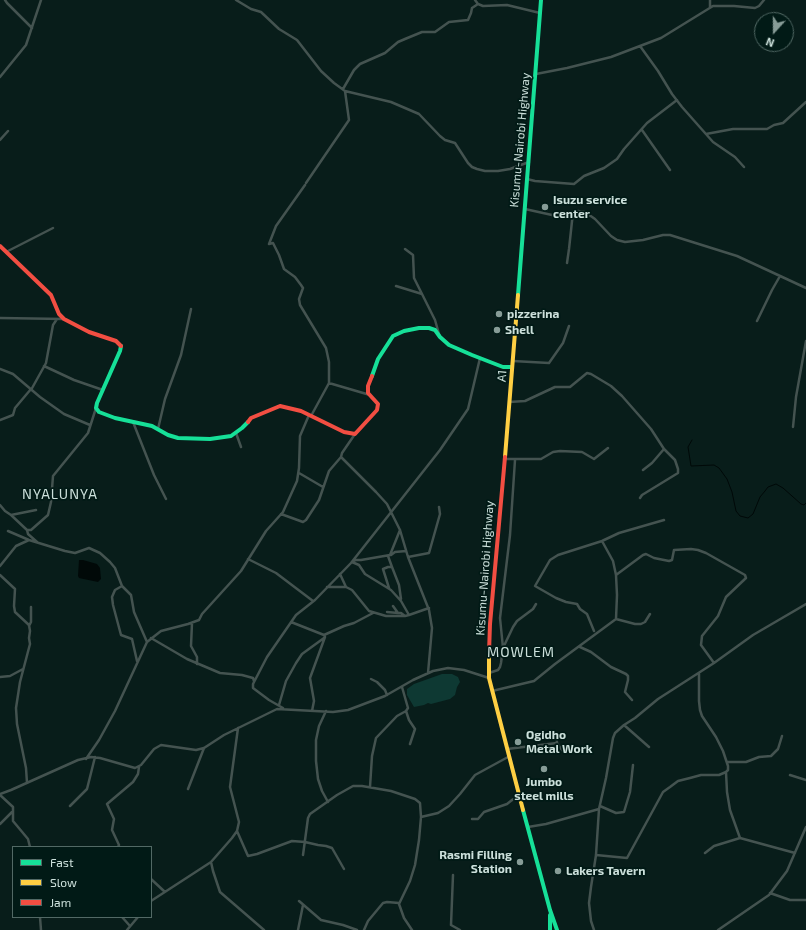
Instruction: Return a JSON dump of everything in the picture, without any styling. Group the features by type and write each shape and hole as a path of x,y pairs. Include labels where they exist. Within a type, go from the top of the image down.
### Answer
{"main road":[{"name":"Kisumu-Nairobi Highway","path":"518,294 541,0"},
{"path":"0,246 51,295 59,314 64,319 89,332 116,341 121,345 120,351 96,408 101,414 152,426 168,435 184,439 218,439 236,433 252,418 280,406 301,411 344,432 355,434 377,410 378,404 367,390 370,376 378,359 393,336 404,331 429,328 435,330 449,345 480,358 503,366 512,367"},
{"name":"A1","path":"504,460 518,294"},
{"name":"Kisumu-Nairobi Highway","path":"504,460 490,624 489,676 508,756 550,910"},
{"name":"A1","path":"550,910 550,930"},
{"name":"A1","path":"550,910 557,930"}],"street":[{"path":"5,0 32,28"},
{"path":"0,76 26,45 41,0"},
{"path":"236,0 251,9 261,12 279,29 297,40 321,71 344,90 391,102 419,114 445,140 455,142 468,163 477,169 498,171 510,169 529,162"},
{"path":"475,0 478,4 488,6 507,5 540,13"},
{"path":"710,0 710,7"},
{"path":"536,74 611,57 661,38 710,7 728,6 755,8 764,0"},
{"path":"86,759 99,740 115,711 147,642 161,631 199,620 202,614 241,571 266,531 281,514 297,481 299,473 300,436 310,415 329,383 329,362 326,348 300,305 303,288 295,277 284,269 273,243 269,244 276,226 349,120 344,90 354,70 360,64 385,52 398,42 422,32 435,32 449,22 468,20 470,18 472,8 478,4"},
{"path":"640,46 677,100 706,134 744,166"},
{"path":"527,179 535,182 568,184 577,182 584,176 612,164 624,148 647,123 677,100"},
{"path":"706,134 733,129 767,129 783,122 806,102"},
{"path":"642,130 670,170"},
{"path":"0,140 8,131"},
{"path":"525,209 552,215 581,211 589,213 605,231 617,240 625,242 670,235 737,256 806,288"},
{"path":"567,263 573,212"},
{"path":"6,252 53,228"},
{"path":"405,249 413,255 414,278 435,320 440,336"},
{"path":"757,320 780,276"},
{"path":"396,286 422,294"},
{"path":"158,429 165,399 181,355 191,309"},
{"path":"0,318 46,320 64,319"},
{"path":"0,420 13,415 15,408 31,389 44,366 54,325 57,319"},
{"path":"513,361 549,363 563,343 570,326"},
{"path":"793,427 796,397 806,341"},
{"path":"284,709 254,690 254,681 290,622 352,562 440,450 468,409 480,358"},
{"path":"44,366 74,380 103,390"},
{"path":"0,369 13,374 64,414 90,425"},
{"path":"510,402 525,401 556,387 570,387 589,373 611,386 622,396 651,429 664,448 675,460 678,472 642,495 640,498"},
{"path":"329,383 371,396"},
{"path":"27,530 31,530 48,515 51,502 53,476 88,433 96,408"},
{"path":"133,422 166,499"},
{"path":"236,433 241,447"},
{"path":"281,514 303,522 306,520 319,500 329,472 341,457 342,452 355,434"},
{"path":"504,460 541,459 553,452 560,451 582,452 594,459 608,448"},
{"path":"643,470 652,463 664,448"},
{"path":"341,457 387,504 400,530 408,557 429,608 432,628 428,673"},
{"path":"118,846 112,830 114,819 107,804 133,782 138,774 139,767 154,749 161,745 196,750 204,748 238,728 268,712 277,709 333,712 348,710 387,695 428,673 448,668 489,676 498,670 500,667 502,648 500,618 509,542 515,460"},
{"path":"299,473 323,487"},
{"path":"0,505 27,530 28,534 39,544"},
{"path":"408,557 429,553 440,514 439,507"},
{"path":"10,515 36,510"},
{"path":"594,632 587,614 580,609 578,605 556,598 535,586 552,558 602,541 619,533 664,520"},
{"path":"400,530 389,556 399,585 401,601"},
{"path":"8,531 39,544 70,552 75,553 90,548 94,549 115,568 122,586 131,595 134,612 147,642"},
{"path":"0,566 16,546 28,540"},
{"path":"492,691 534,681 616,619 616,576 613,561 602,541"},
{"path":"616,576 645,554 669,561 672,560 674,550 691,549 706,553 744,574 746,578 726,597 718,616 702,636 701,645 714,663"},
{"path":"352,562 356,560 389,556 395,552 406,551"},
{"path":"248,559 283,578 313,601"},
{"path":"352,562 359,565 365,574 391,590"},
{"path":"392,566 383,569 388,586 401,601 409,615"},
{"path":"340,574 346,587"},
{"path":"0,575 15,589 15,612 24,619 29,626"},
{"path":"122,586 115,590 112,597 113,605 121,635 132,639 137,661"},
{"path":"327,587 346,587 352,590 366,608 373,613 390,617 405,616 429,608"},
{"path":"502,648 512,627 536,604"},
{"path":"594,930 591,921 589,903 590,888 596,855 600,808 615,733 658,699 714,663 753,635 806,604"},
{"path":"393,606 398,613"},
{"path":"27,783 26,768 16,717 17,695 30,644 29,626 31,622 31,607"},
{"path":"387,612 401,612 405,616"},
{"path":"279,705 286,681 302,654 324,636 373,613"},
{"path":"616,619 641,624 645,622 650,614"},
{"path":"192,622 191,646 197,657 197,664"},
{"path":"290,622 324,636"},
{"path":"312,711 314,701 310,678 324,636"},
{"path":"151,638 197,664 220,673 242,675 252,678 254,681"},
{"path":"580,647 591,652 611,667 626,674 628,680 625,692 632,700"},
{"path":"0,677 10,676 24,669"},
{"path":"699,673 700,710 702,716 716,737 727,762 727,792 730,810 740,838"},
{"path":"370,679 377,682 385,690 387,695"},
{"path":"402,687 408,706 406,710 408,720 414,729 410,744"},
{"path":"370,788 372,756 376,738 397,716 406,710"},
{"path":"326,711 317,733 316,762 318,779 328,802"},
{"path":"624,725 649,747"},
{"path":"152,900 211,862 237,831 239,822 230,787 238,728"},
{"path":"556,733 557,743 562,750"},
{"path":"727,762 746,762 759,757 771,756 778,749 782,736"},
{"path":"507,749 557,743"},
{"path":"188,789 204,748"},
{"path":"421,817 438,813 449,806 475,775 508,756"},
{"path":"70,806 86,789 95,758"},
{"path":"30,846 28,839 13,821 13,807 0,794 69,763 86,759 106,759 129,767 139,767"},
{"path":"528,827 546,824 600,808 616,813 624,812 630,792 633,765"},
{"path":"596,855 627,858 660,798 670,787 678,781 726,772"},
{"path":"790,775 806,780"},
{"path":"303,854 309,816 337,795 353,786 391,791 419,801 421,807 421,817 415,865 410,881 399,903 404,918 412,930"},
{"path":"472,819 477,820 484,812 507,804 519,797"},
{"path":"0,824 13,811"},
{"path":"718,930 770,894 787,871 806,827"},
{"path":"237,831 248,856 292,841 305,842 332,848 344,869"},
{"path":"705,853 714,846 740,838 774,846 795,853"},
{"path":"211,862 212,871 220,892 264,930"},
{"path":"452,875 451,926 460,930"},
{"path":"152,880 165,892"},
{"path":"770,894 790,900 806,900"},
{"path":"299,901 321,920 357,930"},
{"path":"364,930 368,921 383,903 399,903"},
{"path":"298,930 303,905"},
{"path":"40,918 41,930"},
{"path":"123,918 130,926"},
{"path":"127,930 137,918"},
{"path":"342,925 345,930"}],"green space":[{"path":"442,674 452,674 458,677 460,682 455,695 450,699 414,707 407,695 407,689 414,684"}],"shaded area":[{"path":"79,560 97,564 100,568 101,579 98,582 79,578"}],"waterway":[{"path":"692,440 688,447 691,466 714,465 719,468 727,479 732,492 736,511 740,516 748,518 753,514 760,497 768,487 776,484 783,488 801,504 804,505 806,503"}],"traffic: fast":[{"path":"518,295 541,0"},
{"path":"372,376 378,359 393,336 404,331 419,328 429,328 435,330 449,345 472,355 503,367 512,367"},
{"path":"121,346 97,403 96,408 99,412 115,418 152,426 168,435 178,438 210,439 231,436 248,422"},
{"path":"523,810 550,910 557,930"},
{"path":"550,915 550,930"}],"traffic: slow":[{"path":"505,457 518,295"},
{"path":"489,653 489,678 523,810"}],"traffic: jam":[{"path":"0,246 51,295 59,314 64,319 89,332 116,341 121,346"},
{"path":"248,422 251,418 280,406 301,411 344,432 355,434 377,410 378,404 368,393 368,386 372,376"},
{"path":"489,653 490,624 505,457"}],"place":[{"name":"Isuzu service center","path":"545,207"},
{"name":"pizzerina","path":"499,314"},
{"name":"Shell","path":"497,330"},
{"name":"Ogidho Metal Work","path":"518,742"},
{"name":"Jumbo steel mills","path":"544,769"},
{"name":"Rasmi Filling Station","path":"520,862"},
{"name":"Lakers Tavern","path":"558,871"}],"district":[{"name":"NYALUNYA","path":"60,494"},
{"name":"MOWLEM","path":"521,652"}]}
